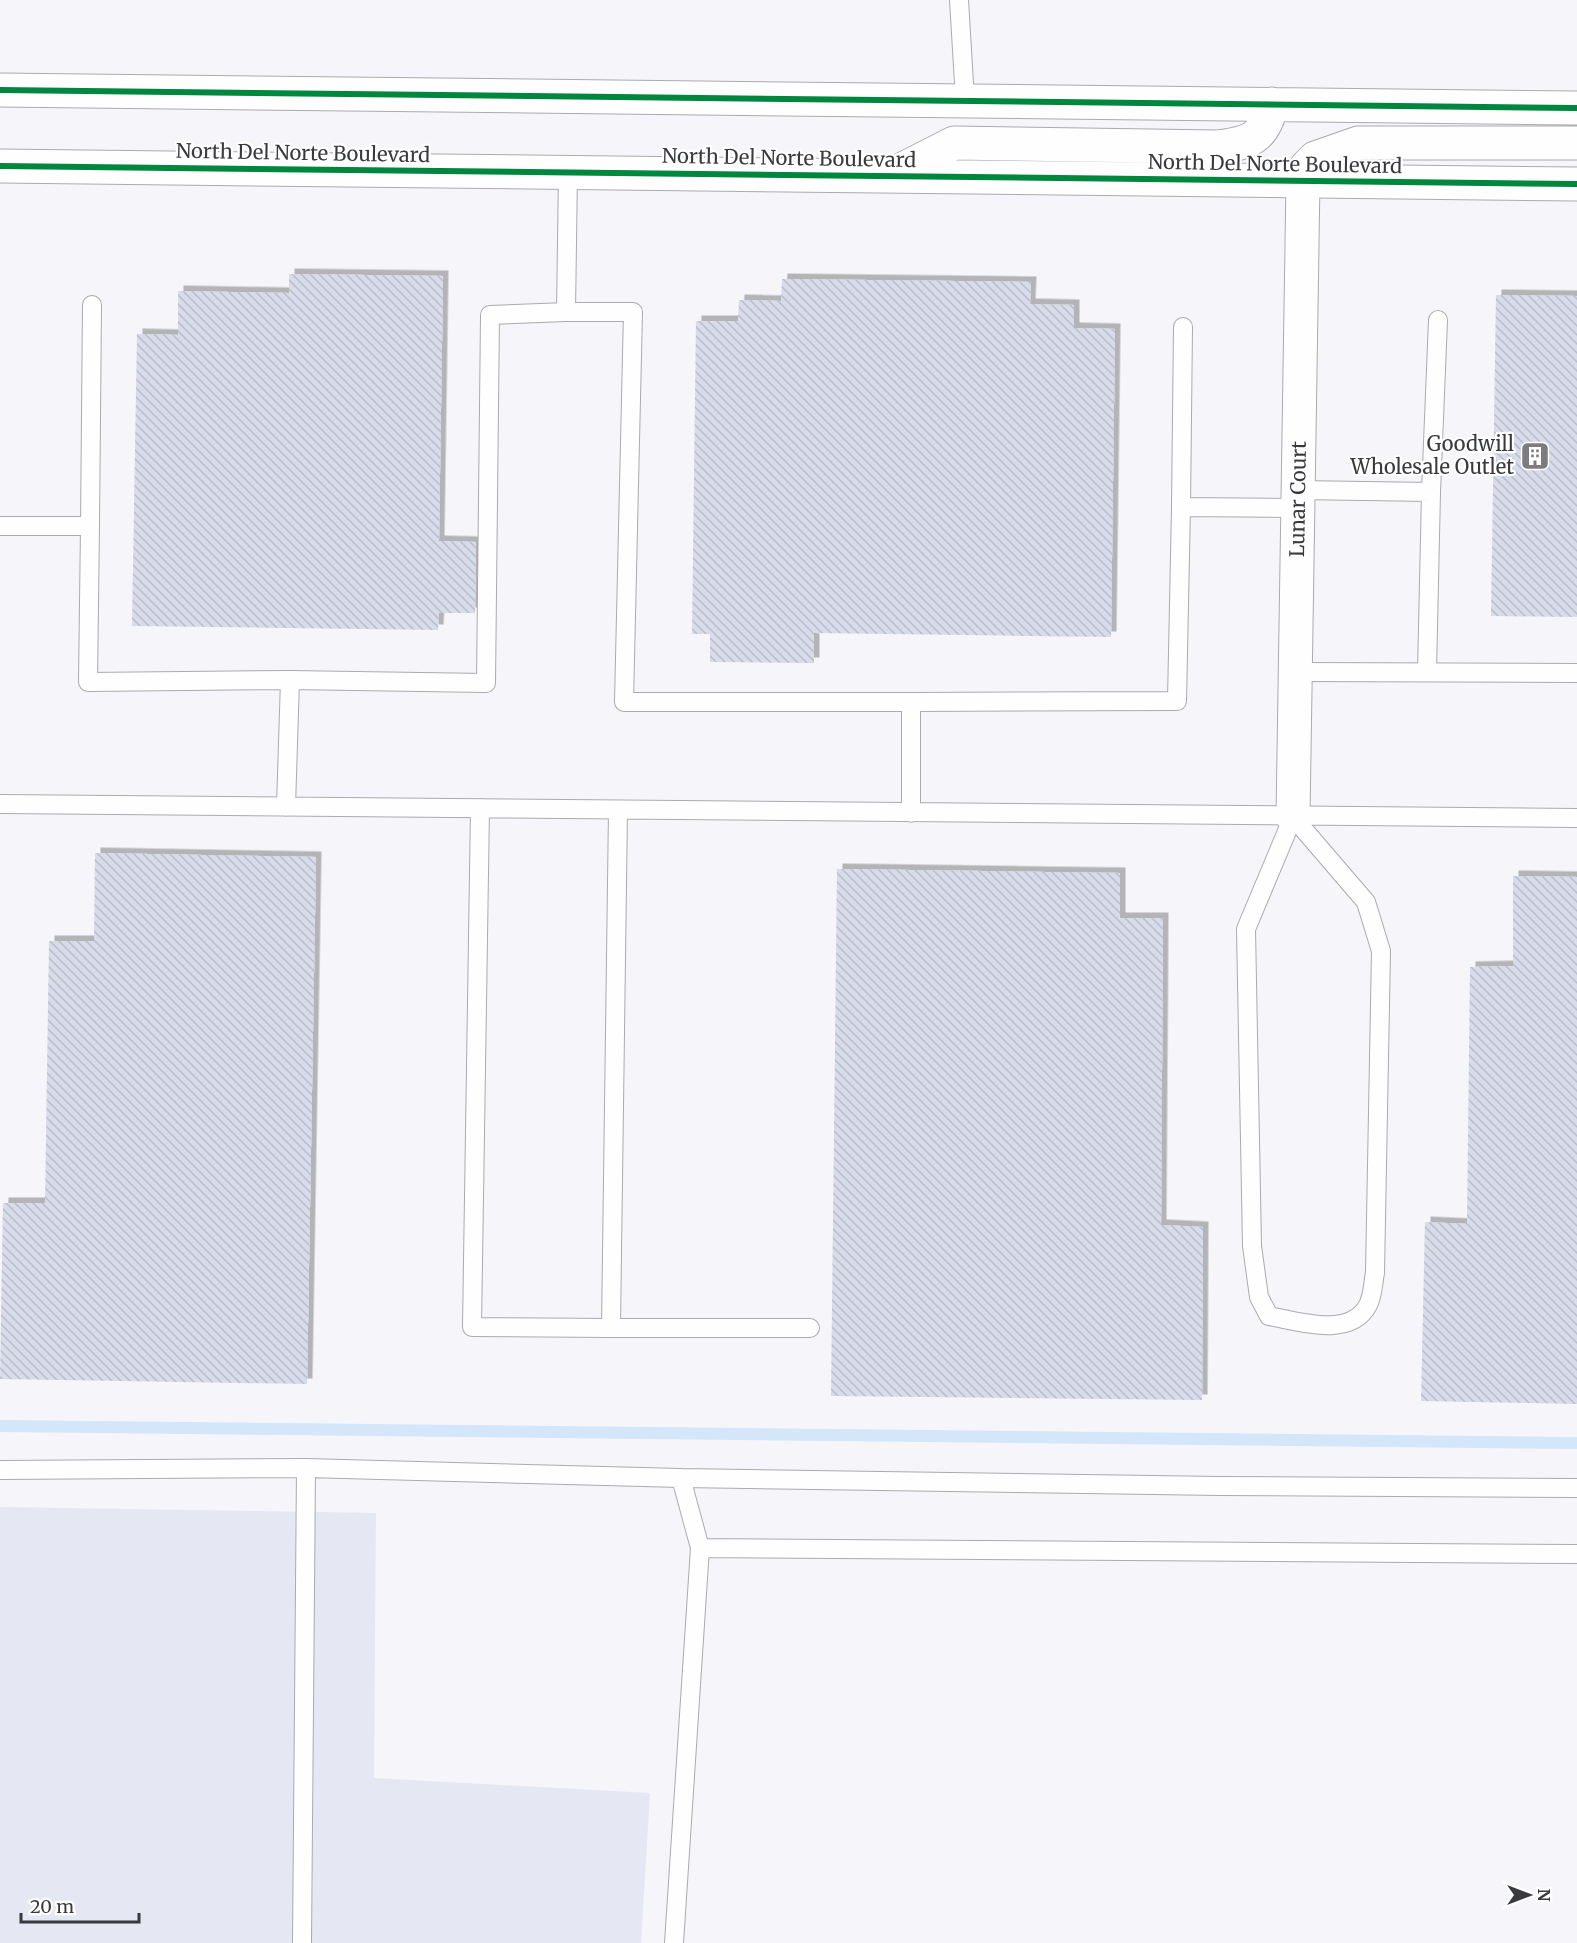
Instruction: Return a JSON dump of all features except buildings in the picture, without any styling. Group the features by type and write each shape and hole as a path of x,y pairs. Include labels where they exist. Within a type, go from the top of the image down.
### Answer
{"street":[{"path":"0,90 1577,108"},
{"path":"890,176 954,143 1217,147 1239,144 1255,138 1269,116 1272,104"},
{"path":"1303,181 1306,167 1315,158 1359,143 1577,143"},
{"name":"North Del Norte Boulevard","path":"0,166 1577,184"},
{"name":"Lunar Court","path":"1293,817 1303,181"}],"lane":[{"path":"959,0 965,100"},
{"path":"566,312 568,172"},
{"path":"92,305 88,682 486,683 490,315 633,312 624,702 1177,701 1183,327"},
{"path":"1427,672 1438,320"},
{"path":"1181,507 1431,492"},
{"path":"0,526 90,526"},
{"path":"1295,672 1577,673"},
{"path":"286,807 290,681"},
{"path":"911,702 912,813"},
{"path":"0,804 1577,818"},
{"path":"480,808 472,1327 810,1328"},
{"path":"611,1328 618,810"},
{"path":"1293,817 1366,902 1381,951 1375,1273 1368,1305 1354,1320 1323,1326 1269,1316 1259,1297 1252,1246 1246,929 1293,817"},
{"path":"302,1943 306,1468"},
{"path":"0,1470 306,1468 681,1478 1232,1486 1577,1488"},
{"path":"674,1943 700,1548 681,1478"},
{"path":"700,1548 1577,1554"}],"shaded area":[{"path":"0,1507 376,1513 374,1778 650,1793 641,1943 0,1943"}],"waterway":[{"path":"0,1426 1577,1443"}],"cycle path":[{"path":"0,90 1577,108"},
{"path":"0,166 1577,184"}],"place":[{"name":"Goodwill Wholesale Outlet","path":"1535,456"}]}
